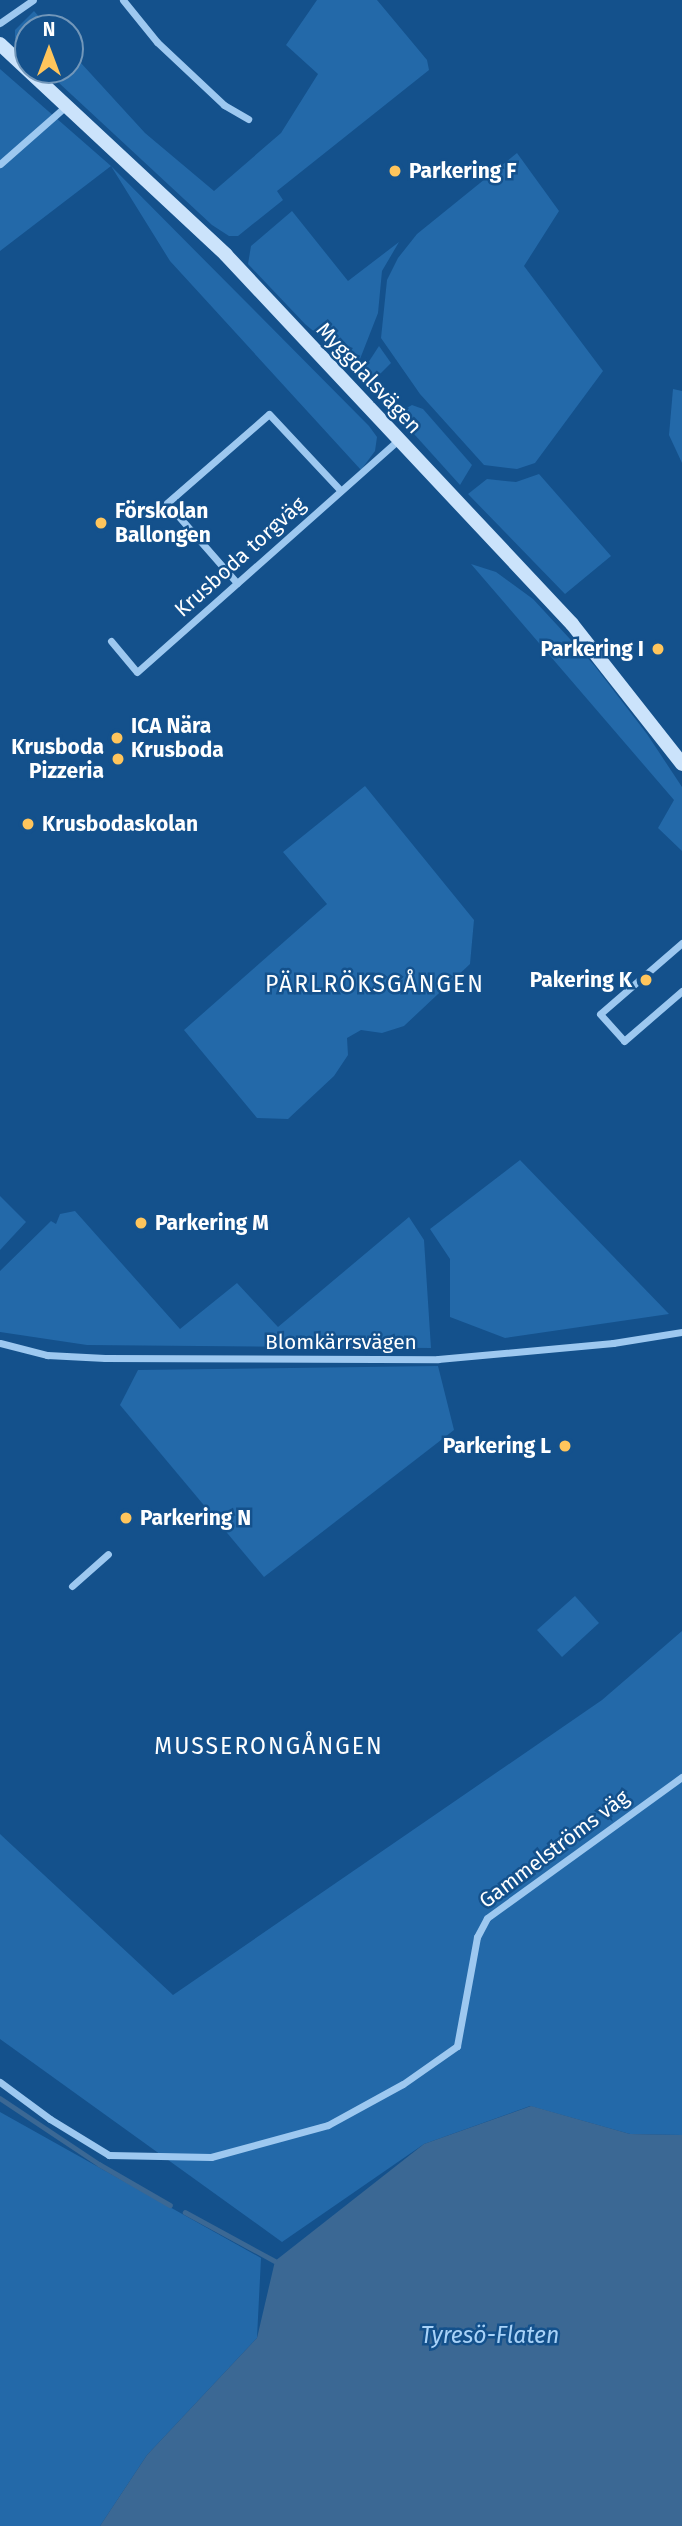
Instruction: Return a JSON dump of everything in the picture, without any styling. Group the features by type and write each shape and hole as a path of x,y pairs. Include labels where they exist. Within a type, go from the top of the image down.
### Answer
{"street":[{"path":"0,23 33,0"},
{"path":"123,0 157,42 224,105 248,119"},
{"name":"Myggdalsvägen","path":"0,44 226,255 397,441 572,624 682,764"},
{"path":"0,164 66,106"},
{"path":"237,583 167,503 269,414 341,491"},
{"name":"Krusboda torgväg","path":"111,641 136,672 397,441"},
{"path":"682,943 600,1014 624,1041 682,990"},
{"name":"Blomkärrsvägen","path":"0,1343 47,1355 93,1358 439,1359 682,1332"},
{"path":"72,1586 107,1554"},
{"name":"Gammelströms väg","path":"0,2082 50,2119 109,2154 211,2157 328,2125 403,2084 457,2046 477,1937 487,1918 682,1777"}],"shaded area":[{"path":"317,0 377,0 427,60 429,70 277,191 283,200 238,236 229,236 212,225 60,84 84,84 84,66 145,133 214,191 281,133 318,74 286,45"},
{"path":"0,69 111,166 0,251"},
{"path":"517,153 559,211 524,266 603,371 535,463 517,469 484,465 420,394 381,338 387,280 398,258 417,234"},
{"path":"111,166 369,426 377,437 375,451 361,470 170,261"},
{"path":"292,211 348,281 399,242 382,271 378,313 360,359 341,344 335,349 305,324 248,264 251,246"},
{"path":"379,346 391,363 374,380 364,369"},
{"path":"673,389 682,391 682,463 669,435"},
{"path":"412,405 423,409 472,465 460,485 396,414"},
{"path":"539,474 611,556 565,594 468,494 487,479 516,482"},
{"path":"471,564 496,572 533,599 594,665 647,734 682,787 682,851 658,828 674,800"},
{"path":"365,786 474,920 470,964 404,1026 382,1033 361,1030 347,1038 348,1055 334,1076 288,1119 257,1118 184,1030 327,904 283,852"},
{"path":"520,1160 669,1314 505,1338 450,1317 450,1259 430,1229"},
{"path":"0,1196 26,1222 0,1250"},
{"path":"75,1211 180,1329 237,1283 278,1327 409,1217 424,1240 431,1348 87,1345 0,1332 0,1271 51,1221 56,1224 60,1214"},
{"path":"438,1366 454,1430 264,1577 120,1405 138,1370"},
{"path":"575,1596 599,1623 562,1657 537,1630"},
{"path":"682,1631 682,2135 630,2134 530,2106 424,2144 282,2242 0,2039 0,1834 173,1995 602,1700"},
{"path":"0,2112 261,2258 257,2338 147,2455 100,2526 0,2526"}],"water":[{"name":"Tyresö-Flaten","path":"531,2106 630,2134 682,2135 682,2526 100,2526 147,2455 257,2338 275,2261 424,2144"}],"waterway":[{"path":"0,2098 99,2164 170,2205"},
{"path":"185,2212 275,2261"}],"place":[{"name":"Parkering F","path":"395,171"},
{"name":"Förskolan Ballongen","path":"101,523"},
{"name":"Parkering I","path":"658,649"},
{"name":"ICA Nära Krusboda","path":"117,738"},
{"name":"Krusboda Pizzeria","path":"118,759"},
{"name":"Krusbodaskolan","path":"28,824"},
{"name":"Pakering K","path":"646,980"},
{"name":"Parkering M","path":"141,1223"},
{"name":"Parkering L","path":"565,1446"},
{"name":"Parkering N","path":"126,1518"}],"district":[{"name":"PÄRLRÖKSGÅNGEN","path":"375,984"},
{"name":"MUSSERONGÅNGEN","path":"269,1746"}]}
